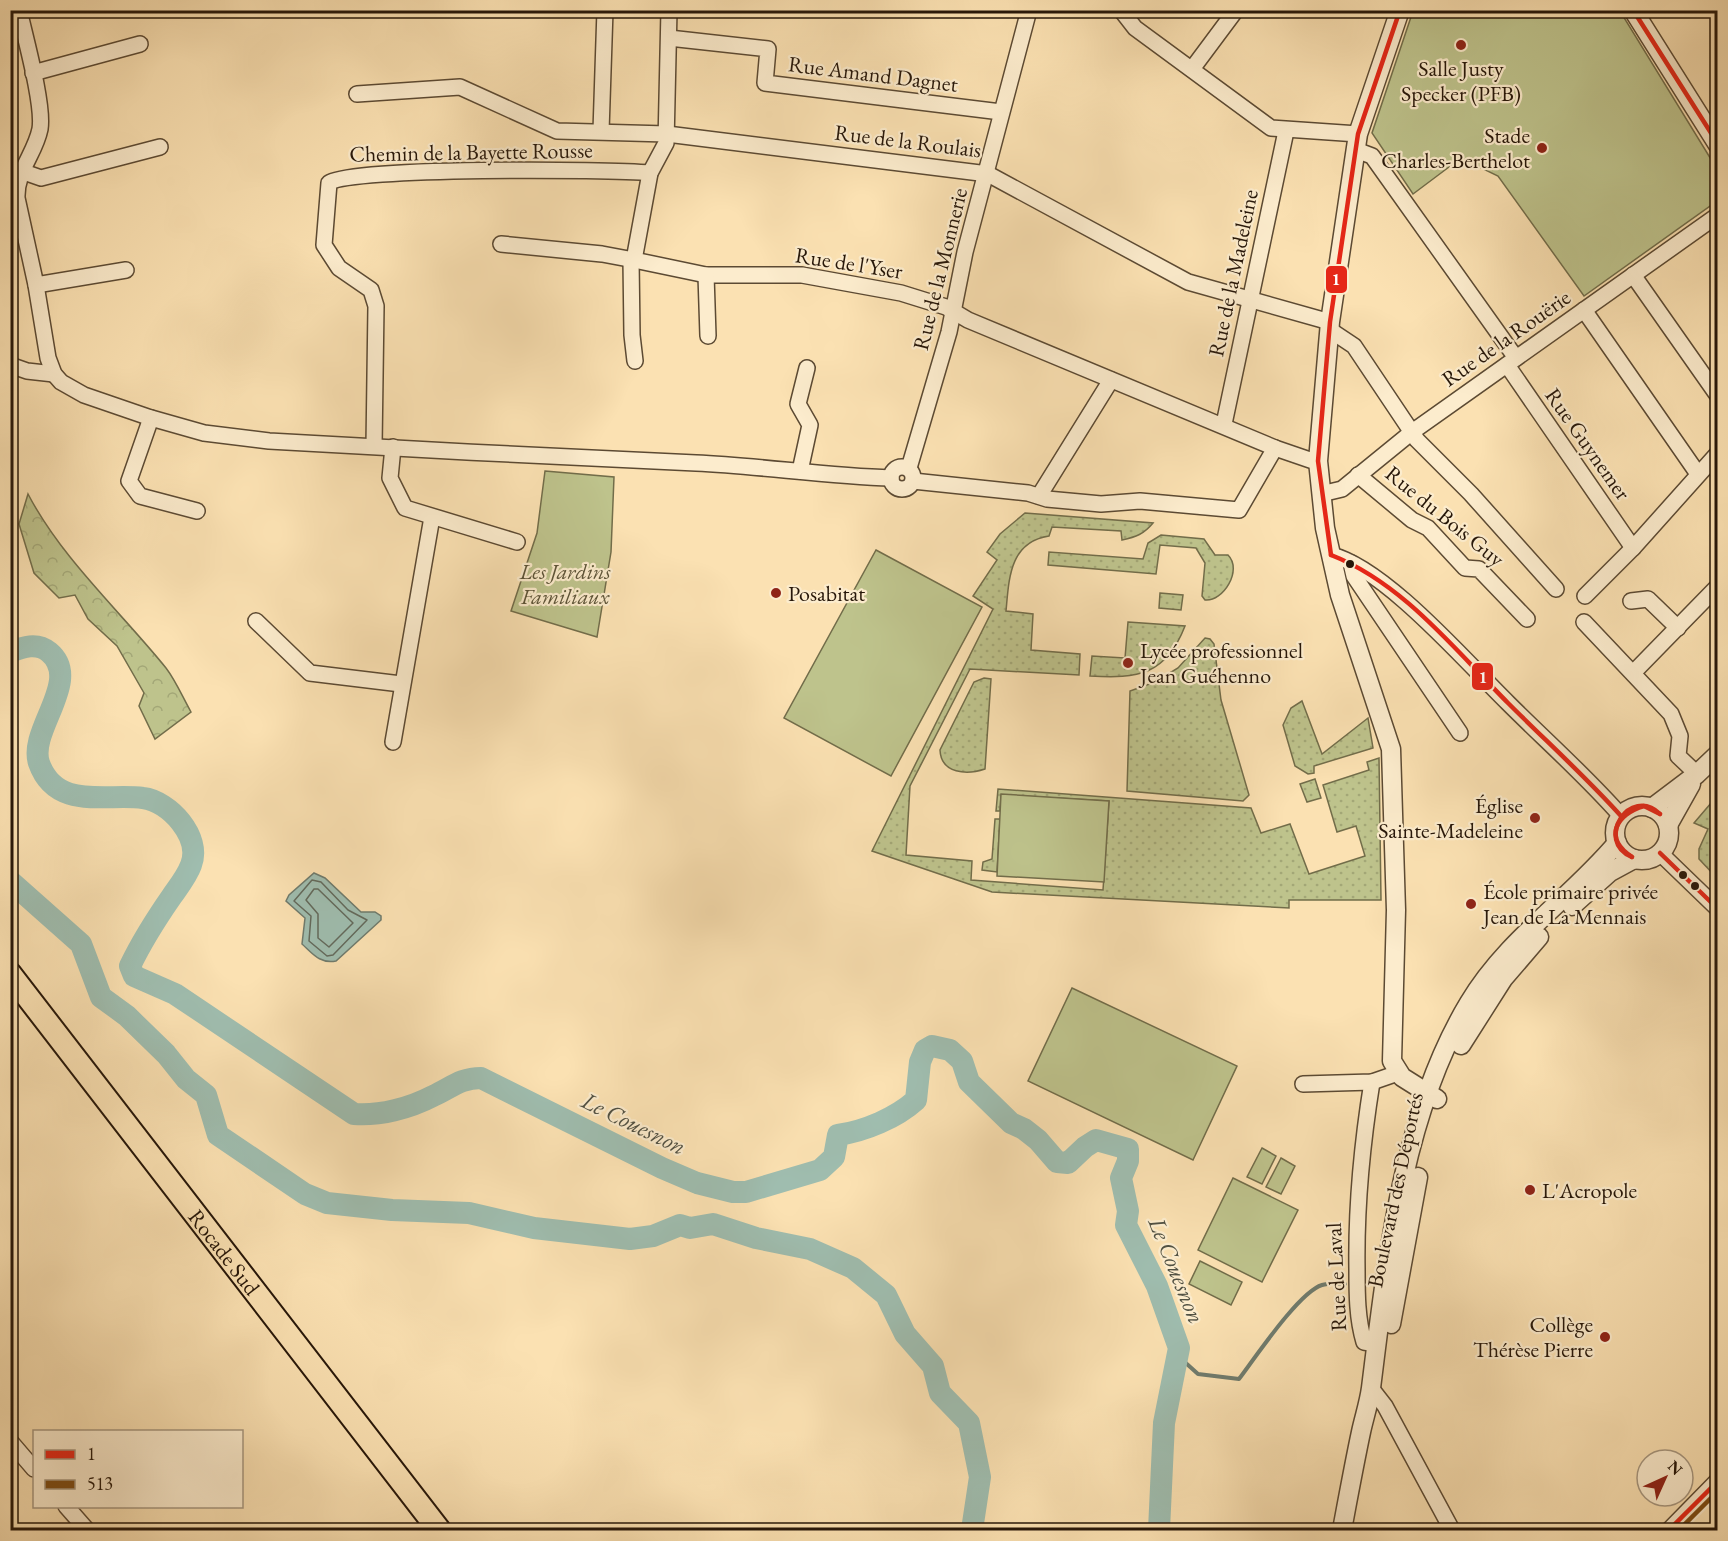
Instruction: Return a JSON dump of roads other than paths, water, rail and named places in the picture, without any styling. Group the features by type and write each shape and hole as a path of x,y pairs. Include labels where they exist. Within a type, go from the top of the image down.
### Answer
{"main road":[{"name":"Rocade Sud","path":"10,974 439,1530"}],"street":[{"path":"19,10 33,73 40,128 16,185 17,198 36,285 48,358 54,374 71,389 151,418 204,433 268,441 800,471 849,477 891,478 895,469 904,466 911,475 1028,493 1047,500 1101,504 1140,501 1239,510 1275,448"},
{"path":"601,131 605,10"},
{"path":"635,361 632,335 633,260 650,173 666,143 669,10"},
{"name":"Rue de la Monnerie","path":"911,475 953,312 965,252 988,174 1001,112 1029,10"},
{"path":"1121,10 1136,28 1270,128 1357,142"},
{"path":"1192,69 1236,10"},
{"path":"1400,10 1357,142 1330,326 1318,461 1331,555 1340,595 1391,749 1396,933 1391,1053 1398,1073 1432,1096"},
{"path":"1633,10 1718,145"},
{"name":"Rue Amand Dagnet","path":"669,38 768,49 765,83 1001,112"},
{"path":"33,73 140,44"},
{"name":"Rue de la Roulais","path":"357,94 460,87 557,130 667,134 988,174 1188,282 1252,299 1330,326"},
{"name":"Rue de la Madeleine","path":"1224,424 1286,131"},
{"name":"Rue Guynemer","path":"1357,142 1372,156 1633,548"},
{"path":"21,171 41,178 160,147"},
{"name":"Chemin de la Bayette Rousse","path":"374,446 376,306 371,290 339,268 324,245 329,183 335,178 362,174 496,171 650,173"},
{"name":"Rue de la Rouërie","path":"1321,494 1342,489 1412,432 1718,215"},
{"name":"Rue de l'Yser","path":"501,244 602,254 706,274 802,275 901,293 953,312 1111,380 1224,424 1275,448 1318,461"},
{"path":"36,285 126,270"},
{"path":"706,274 708,336"},
{"path":"1633,276 1718,396"},
{"path":"1584,310 1698,474"},
{"name":"Rue du Bois Guy","path":"1330,326 1354,346 1412,432 1556,590"},
{"path":"10,365 27,371 54,374"},
{"path":"800,471 810,424 798,404 807,368"},
{"path":"1039,496 1111,380"},
{"path":"151,418 129,481 140,496 197,511"},
{"path":"393,447 390,478 405,508 517,542"},
{"path":"1585,596 1633,548 1718,453"},
{"name":"Rue du Bois Guy","path":"1358,475 1412,520 1428,528 1465,567 1479,569 1527,619"},
{"path":"393,742 401,684 432,517"},
{"path":"1331,555 1351,563 1382,582 1621,816"},
{"path":"1351,563 1354,576 1460,733"},
{"path":"1633,673 1718,586"},
{"path":"1631,601 1648,599 1678,628"},
{"path":"256,621 310,673 401,684"},
{"path":"1584,622 1671,714 1680,736 1678,756 1697,774"},
{"path":"1653,808 1697,774 1718,754"},
{"path":"1668,825 1662,814 1653,808 1635,807 1621,816 1615,834 1617,843 1627,855 1634,859 1648,859 1660,853 1666,845 1668,825 1697,774"},
{"name":"Boulevard des Déportés","path":"1371,1388 1383,1363 1425,1145 1432,1096 1468,1004 1499,959 1617,843"},
{"path":"1660,853 1718,909"},
{"name":"Boulevard des Déportés","path":"1376,1344 1417,1122 1468,1030 1516,963 1596,884 1620,865 1634,859"},
{"path":"1303,1084 1372,1082 1398,1073"},
{"name":"Rue de Laval","path":"1342,1530 1371,1388 1376,1344 1364,1342 1359,1326 1356,1254 1356,1213 1372,1082"},
{"path":"1371,1388 1385,1406 1452,1530"},
{"path":"10,1441 33,1468"},
{"path":"1669,1530 1718,1480"},
{"path":"68,1508 87,1530"}],"water":[{"path":"314,873 325,878 361,912 375,912 381,916 381,920 336,961 321,960 302,944 305,918 286,901 289,895"}],"waterway":[{"name":"Le Couesnon","path":"10,652 25,647 40,647 49,652 58,663 60,677 58,691 38,750 39,763 47,778 57,788 70,794 84,797 143,798 153,801 173,813 188,832 192,843 191,865 183,881 144,939 130,966 134,976 175,994 354,1114 374,1114 405,1107 461,1082 481,1078 662,1168 697,1183 733,1192 746,1192 820,1170 834,1157 838,1135 880,1123 908,1107 916,1100 920,1062 925,1050 932,1046 950,1050 962,1061 969,1082 1011,1123 1024,1129 1038,1140 1057,1162 1068,1163 1096,1140 1128,1149 1128,1161 1121,1178 1128,1211 1126,1225 1157,1286 1179,1348 1164,1423 1159,1530"},
{"name":"Le Couesnon","path":"10,881 81,944 101,997 127,1016 166,1054 186,1079 206,1095 218,1135 305,1194 327,1203 392,1210 469,1213 534,1228 630,1239 653,1236 680,1225 690,1228 713,1224 756,1238 810,1249 853,1268 886,1295 905,1334 933,1366 940,1393 969,1423 980,1477 972,1530"},
{"path":"1178,1356 1198,1374 1239,1379 1290,1312 1312,1290 1322,1285 1345,1284"}],"place":[{"name":"Salle Justy Specker (PFB)","path":"1461,45"},
{"name":"Stade Charles-Berthelot","path":"1542,148"},
{"name":"Posabitat","path":"776,593"},
{"name":"Lycée professionnel Jean Guéhenno","path":"1128,663"},
{"name":"Église Sainte-Madeleine","path":"1535,818"},
{"name":"École primaire privée Jean de La Mennais","path":"1471,904"},
{"name":"L'Acropole","path":"1530,1190"},
{"name":"Collège Thérèse Pierre","path":"1605,1337"}],"park label":[{"name":"Les Jardins Familiaux","path":"565,584"}]}
